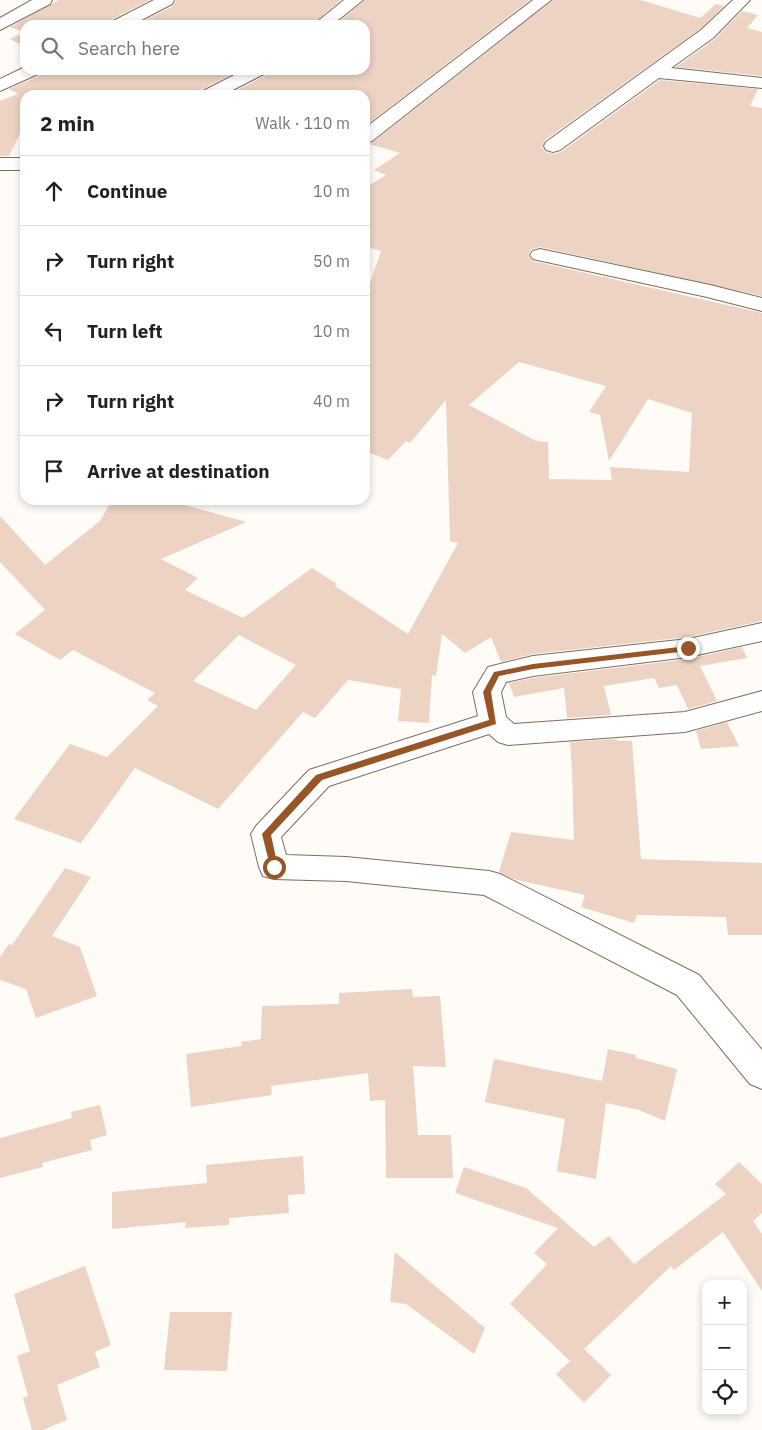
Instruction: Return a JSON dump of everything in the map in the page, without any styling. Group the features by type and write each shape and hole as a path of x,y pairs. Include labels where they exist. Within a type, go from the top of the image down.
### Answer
{"street":[{"path":"0,25 44,0"},
{"path":"128,20 166,0"},
{"path":"328,20 355,0"},
{"path":"370,133 543,0"},
{"path":"553,146 707,34 742,0"},
{"path":"656,72 762,83"},
{"path":"0,86 22,75"},
{"path":"218,90 248,75"},
{"path":"0,164 20,164"},
{"path":"540,256 710,291 762,304"},
{"path":"762,632 688,648 533,666 496,674 487,692 493,722 508,735 686,722 762,701"},
{"path":"493,722 319,778 266,834 274,867 346,869 489,883 688,985 762,1074"}],"building":[{"path":"59,0 150,0 112,20 23,20"},
{"path":"176,0 341,0 317,20 146,20 173,6"},
{"path":"365,0 530,0 370,122 370,90 237,90 266,75 370,75 370,20 341,20"},
{"path":"553,0 641,0 700,18 716,4 724,6 700,29 545,140 542,147 545,152 554,154 561,152 660,80 758,89 750,106 762,108 762,296 540,247 532,249 528,255 533,261 762,313 762,621 688,637 533,654 501,662 491,637 465,653 442,634 436,676 432,675 429,723 398,721 401,689 348,680 315,718 303,712 218,809 135,768 81,843 14,819 70,744 107,757 158,706 147,700 155,693 73,650 60,660 15,634 45,610 0,562 0,516 45,565 100,521 109,505 185,505 246,522 161,559 198,578 185,590 243,618 312,568 337,584 335,586 408,634 458,543 450,541 446,400 410,443 406,441 388,460 370,453 370,283 381,251 370,248 370,185 386,175 374,170 400,153 370,144","holes":["519,362 606,386 589,412 600,415 609,461 648,399 692,413 689,472 610,467 612,480 549,479 548,442 536,441 469,405","239,635 296,665 256,710 193,681"]},
{"path":"742,11 758,15 747,28 762,32 762,76 676,67 714,40"},
{"path":"20,21 20,31 10,27"},
{"path":"20,34 20,44 10,39"},
{"path":"230,75 201,90 20,90 20,133 9,156 0,156 0,101 18,94 9,89 39,76"},
{"path":"742,647 747,658 700,666 717,701 688,709 677,685 659,688 654,678 604,686 611,715 567,718 564,688 514,697 509,683 533,678 688,659"},
{"path":"727,722 739,746 701,749 696,731"},
{"path":"617,739 617,741 632,741 641,859 762,863 762,935 728,935 726,917 637,915 634,923 581,907 585,895 513,879 499,872 511,832 574,840 570,742"},
{"path":"65,868 91,877 52,936 80,947 97,996 36,1018 26,989 0,980 0,957 9,944 12,945"},
{"path":"412,989 413,997 440,996 446,1067 413,1066 418,1135 451,1135 453,1178 386,1178 385,1100 370,1101 368,1073 271,1086 272,1095 191,1107 186,1054 242,1046 241,1042 261,1039 262,1006 339,1004 339,993"},
{"path":"608,1049 636,1055 636,1058 677,1069 665,1121 639,1110 606,1103 596,1179 557,1171 565,1119 485,1102 494,1059 602,1081"},
{"path":"100,1105 107,1135 90,1140 92,1150 42,1163 43,1167 0,1178 0,1138 72,1118 71,1112"},
{"path":"303,1156 305,1194 288,1195 289,1213 229,1218 229,1225 185,1228 186,1222 112,1229 112,1192 207,1183 206,1165"},
{"path":"739,1162 762,1184 762,1213 753,1221 762,1234 762,1291 723,1232 674,1270 671,1266 584,1349 611,1375 584,1403 556,1374 570,1361 510,1304 547,1264 534,1253 558,1228 455,1193 464,1167 526,1188 594,1247 609,1236 634,1264 726,1194 715,1184"},
{"path":"395,1252 485,1328 474,1354 406,1304 390,1302"},
{"path":"85,1266 111,1345 95,1352 100,1367 57,1385 67,1420 43,1430 32,1430 23,1398 28,1396 17,1356 30,1351 14,1294"},
{"path":"170,1312 232,1312 227,1371 164,1370"}],"route":[{"path":"274,867 266,834 319,778 493,722 487,692 496,674 533,666 688,648"}]}
